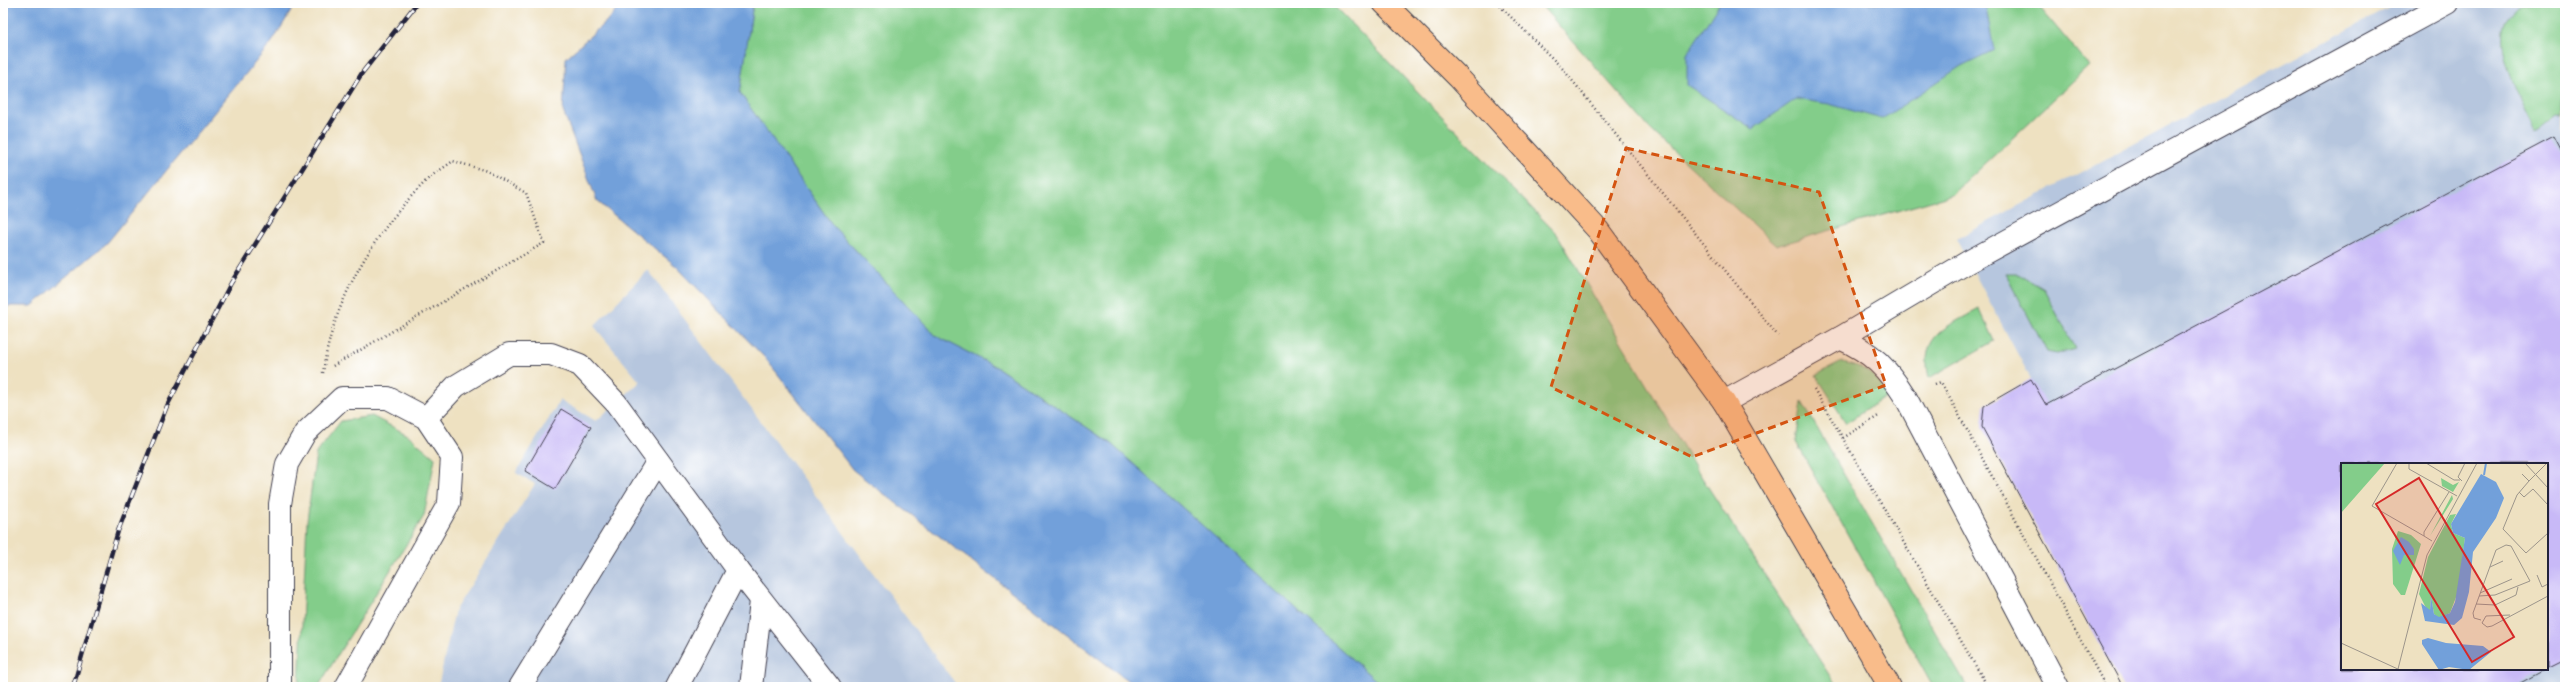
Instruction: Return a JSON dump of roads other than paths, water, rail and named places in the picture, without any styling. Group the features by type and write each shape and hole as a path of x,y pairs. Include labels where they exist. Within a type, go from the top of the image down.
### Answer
{"main road":[{"path":"1384,3 1459,78 1598,230 1724,402 1890,687"}],"lane":[{"path":"1724,402 1840,338 1968,262 2447,3"},
{"path":"1840,338 1865,350 1890,373 1906,398 2058,687"},
{"path":"426,418 456,386 509,354 550,354 580,365 616,403 761,601 830,687"},
{"path":"280,687 280,504 287,464 305,433 342,398 388,398 426,418 452,457 449,502 346,687"},
{"path":"520,687 658,461"},
{"path":"677,687 738,570"},
{"path":"751,687 761,601"}],"water":[{"path":"3,3 296,3 272,42 107,243 32,306 3,306"},
{"path":"622,3 753,3 740,93 833,226 936,336 998,368 1110,443 1383,687 1136,687 853,470 766,359 676,266 597,201 563,111 566,58 610,18"},
{"path":"1720,3 1985,3 1994,50 1961,66 1882,119 1829,104 1796,99 1753,129 1687,85 1687,54"}],"railway":[{"path":"73,687 118,531 167,406 231,283 362,73 417,3"}]}
